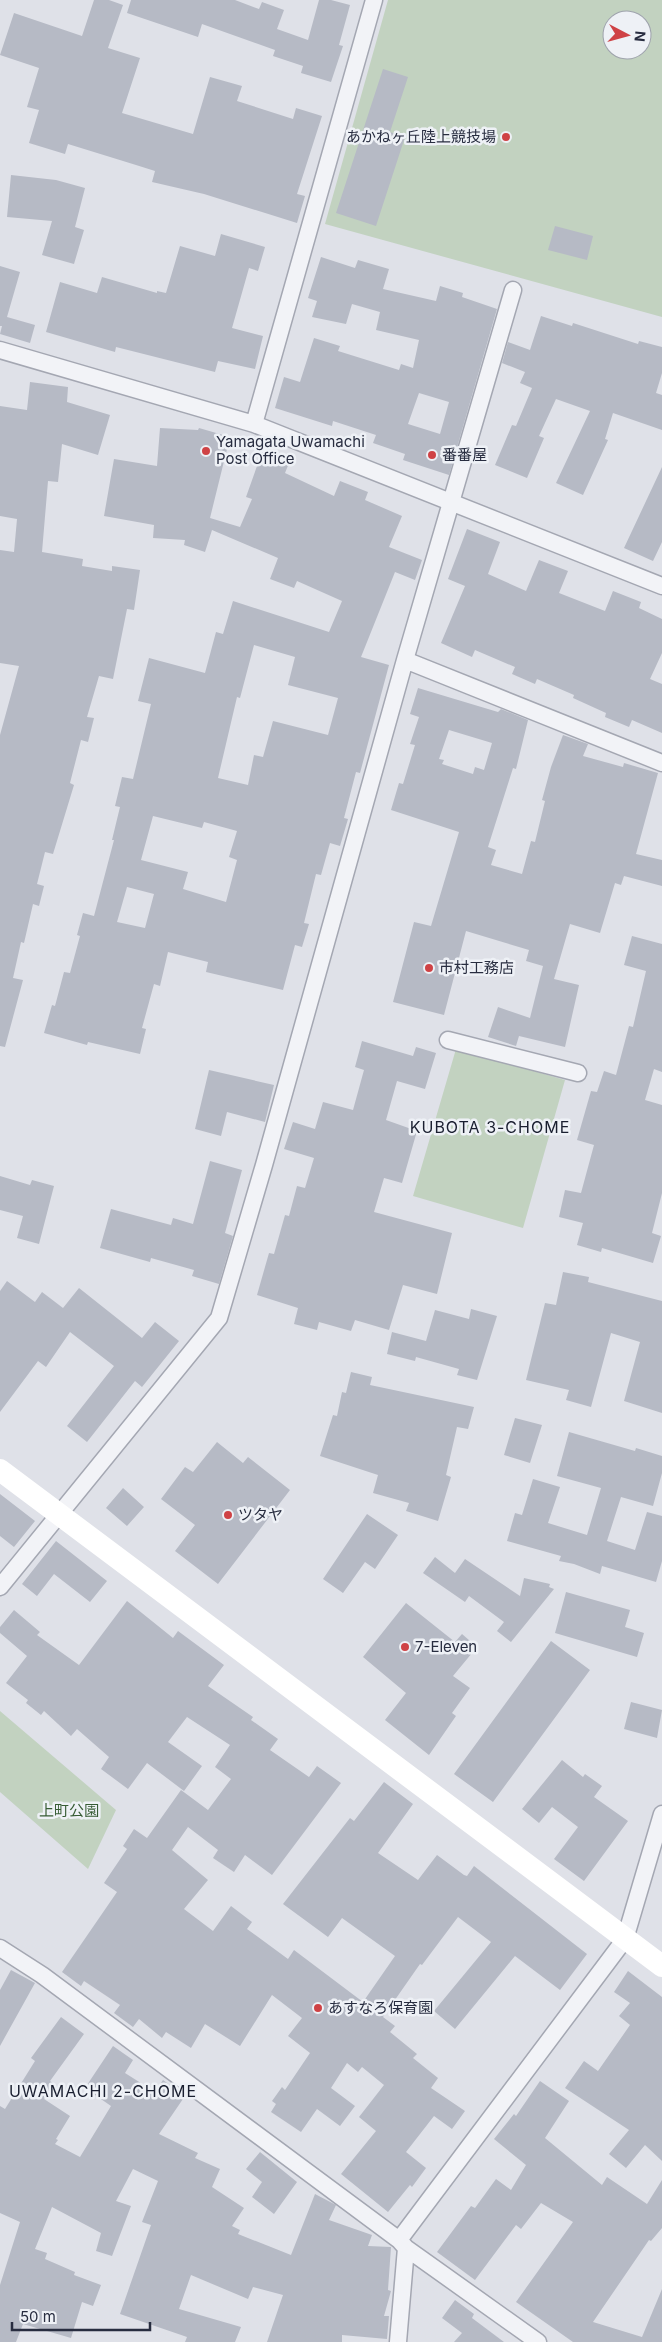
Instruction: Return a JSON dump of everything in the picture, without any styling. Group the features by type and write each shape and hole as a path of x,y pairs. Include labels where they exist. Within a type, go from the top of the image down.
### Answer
{"street":[{"path":"254,424 374,0"},
{"path":"0,1587 219,1318 267,1156 405,660 513,290"},
{"path":"0,350 254,424 662,586"},
{"path":"405,660 662,763"},
{"path":"448,1040 578,1073"},
{"path":"0,1470 662,1966"},
{"path":"398,2342 403,2244 625,1940 662,1814"},
{"path":"0,1948 42,1975 403,2244 538,2342"}],"green space":[{"name":"あかねヶ丘陸上競技場","path":"388,0 662,0 662,317 325,224"},
{"path":"456,1049 565,1080 523,1228 413,1196"},
{"name":"上町公園","path":"0,1711 116,1810 88,1869 0,1792"}],"building":[{"path":"94,0 109,0 123,5 108,48 140,58 122,113 193,134 210,77 242,86 237,101 293,119 296,108 322,116 297,194 305,196 297,223 204,194 152,182 155,171 68,144 65,154 29,143 39,110 27,107 39,68 0,55 14,13 82,36"},
{"path":"131,0 235,0 259,9 262,2 284,10 277,29 308,40 319,0 331,0 350,5 339,45 343,46 331,82 301,73 303,66 273,56 275,50 202,24 198,37 127,13"},
{"path":"383,69 408,77 390,132 405,137 376,226 336,213"},
{"path":"11,175 56,180 85,188 75,227 84,230 74,264 42,255 52,221 7,217"},
{"path":"555,226 593,236 587,260 548,250"},
{"path":"221,234 265,247 258,271 249,268 232,328 263,336 255,369 218,361 215,372 116,347 115,352 46,332 60,282 97,293 102,277 157,293 157,291 166,293 180,246 215,256"},
{"path":"321,257 355,268 358,260 389,269 383,289 436,301 440,286 463,293 462,297 497,309 449,475 403,460 405,454 373,443 376,435 333,421 332,426 275,408 284,377 300,382 314,338 340,346 338,351 399,370 401,364 413,368 419,340 376,330 380,312 352,304 346,324 312,317 317,301 308,298","holes":["419,393 449,402 440,434 408,424"]},
{"path":"0,266 20,272 7,317 35,325 30,343 0,334 2,326 0,326"},
{"path":"541,316 572,326 573,323 638,344 639,341 662,347 662,373 656,393 662,395 662,430 613,413 605,439 608,440 583,495 556,483 590,411 556,399 539,436 544,438 527,478 495,465 512,425 516,426 532,388 520,383 525,372 502,363 508,342 530,350"},
{"path":"30,382 68,387 67,402 110,415 98,455 62,444 58,482 48,481 42,552 83,559 82,566 112,571 112,566 140,570 134,610 127,609 113,679 99,676 87,717 94,718 88,742 81,740 70,783 74,785 53,854 45,852 37,884 44,886 39,906 33,904 24,943 21,942 13,978 23,980 5,1047 0,1046 0,735 19,666 0,663 0,550 14,552 17,519 0,516 0,406 27,410"},
{"path":"160,428 198,430 199,428 230,437 210,518 240,527 252,499 246,497 262,452 289,463 285,473 334,496 340,481 368,492 365,500 402,516 389,547 422,560 415,580 395,572 361,657 389,665 360,773 356,772 344,818 348,819 340,846 330,843 321,875 316,874 304,923 309,924 302,947 295,945 283,990 206,972 208,962 168,952 160,986 154,984 142,1028 146,1029 140,1054 88,1042 87,1045 44,1033 52,1005 55,1006 64,972 70,973 80,936 77,935 83,913 94,916 114,840 112,840 120,807 115,806 122,777 133,779 151,704 138,701 149,658 205,673 216,632 223,634 233,601 329,632 342,601 297,581 294,588 270,579 278,558 212,530 205,552 184,545 185,540 153,538 154,525 104,516 114,459 157,466","holes":["254,645 295,657 288,685 338,698 328,735 273,721 263,757 254,755 248,785 218,778 237,697 240,698","153,816 202,828 204,822 237,831 229,857 237,860 226,902 183,889 188,872 141,860","127,887 154,894 145,928 117,922"]},
{"path":"662,467 662,542 653,561 624,548"},
{"path":"467,529 500,542 488,574 526,591 539,560 568,571 559,593 605,611 613,591 641,602 639,608 662,619 662,653 650,679 662,684 662,733 632,720 629,727 605,717 606,713 573,698 574,695 537,679 535,684 512,674 515,667 475,650 472,657 441,643 465,586 448,579"},
{"path":"418,688 498,712 501,709 528,720 516,769 513,768 488,847 496,850 491,865 522,874 531,841 535,842 545,801 542,800 551,767 563,735 588,744 583,756 623,767 624,763 658,773 636,854 662,860 662,886 624,876 621,885 615,883 600,933 570,924 554,979 579,985 565,1047 519,1036 516,1046 488,1037 498,1007 530,1018 543,966 526,961 529,950 466,931 444,1015 393,1002 414,922 431,926 459,832 391,810 399,783 403,784 415,745 410,744 419,717 410,714","holes":["449,730 492,743 484,770 475,767 473,774 442,764 444,760 439,759"]},
{"path":"632,936 662,944 662,1072 654,1069 645,1100 662,1105 662,1193 652,1233 661,1236 653,1263 602,1248 601,1252 577,1245 583,1223 559,1217 565,1190 581,1193 594,1145 577,1140 591,1091 597,1092 604,1071 616,1075 629,1026 633,1027 646,971 624,965"},
{"path":"362,1041 413,1056 416,1047 436,1053 425,1089 397,1081 386,1120 417,1131 402,1183 384,1178 374,1212 452,1233 437,1294 403,1285 389,1330 355,1320 351,1331 319,1322 317,1330 294,1324 298,1308 257,1295 269,1253 274,1254 285,1215 289,1216 297,1186 305,1188 314,1158 284,1149 293,1122 315,1129 323,1102 353,1110 364,1070 355,1067"},
{"path":"209,1070 274,1085 265,1122 227,1112 221,1136 195,1129"},
{"path":"210,1161 242,1170 225,1233 233,1236 219,1284 192,1276 194,1270 151,1258 150,1262 100,1248 111,1209 171,1225 173,1218 193,1224"},
{"path":"0,1176 30,1185 32,1180 54,1186 39,1244 17,1238 23,1216 0,1210"},
{"path":"563,1272 589,1277 588,1282 662,1301 662,1413 624,1401 640,1342 611,1333 591,1407 566,1400 569,1390 526,1380 545,1303 556,1305"},
{"path":"7,1281 35,1302 42,1292 63,1308 79,1288 142,1338 155,1322 179,1341 142,1387 135,1381 87,1442 67,1426 114,1366 70,1332 46,1367 38,1361 0,1412 0,1291"},
{"path":"471,1309 497,1316 477,1380 457,1375 459,1369 416,1357 415,1361 387,1354 392,1332 426,1341 435,1310 469,1319"},
{"path":"351,1372 372,1377 370,1385 474,1407 468,1429 457,1427 446,1475 451,1477 438,1521 406,1511 409,1503 373,1493 378,1475 320,1456 333,1415 337,1416 342,1392 346,1393"},
{"path":"515,1418 542,1425 530,1463 504,1455"},
{"path":"569,1432 635,1451 636,1448 662,1456 662,1473 653,1506 621,1497 607,1541 635,1550 647,1512 662,1516 662,1561 656,1582 602,1566 600,1574 574,1564 559,1561 561,1556 507,1541 515,1513 522,1515 533,1479 560,1487 548,1523 587,1535 601,1488 557,1476"},
{"path":"217,1442 243,1463 248,1457 290,1490 218,1584 175,1551 195,1525 161,1499 185,1467 193,1472"},
{"path":"123,1488 144,1507 127,1526 106,1508"},
{"path":"0,1494 35,1521 14,1547 0,1536"},
{"path":"367,1514 398,1535 375,1569 365,1562 343,1593 323,1579"},
{"path":"56,1541 107,1581 90,1602 54,1574 37,1596 22,1584"},
{"path":"435,1557 455,1573 465,1559 520,1596 524,1578 550,1584 549,1587 554,1589 511,1642 497,1631 504,1622 469,1596 465,1602 423,1573"},
{"path":"566,1592 630,1610 625,1627 644,1633 637,1657 555,1633"},
{"path":"127,1601 173,1638 178,1631 224,1665 208,1686 253,1717 251,1720 278,1739 270,1750 309,1777 317,1766 341,1783 272,1875 245,1855 234,1872 213,1858 218,1850 188,1827 172,1850 208,1880 184,1909 213,1931 231,1906 252,1922 247,1929 288,1959 294,1950 363,2002 395,1956 342,1918 328,1937 283,1904 350,1818 354,1821 384,1782 413,1804 378,1853 418,1880 437,1855 467,1876 474,1866 587,1954 560,1990 515,1956 455,2029 434,2011 491,1942 458,1917 422,1965 420,1964 383,2017 395,2026 390,2032 417,2054 413,2058 438,2078 431,2088 465,2111 452,2129 434,2116 406,2152 426,2168 412,2187 410,2185 388,2212 341,2174 376,2131 359,2117 384,2085 362,2067 358,2072 347,2063 331,2088 355,2106 340,2126 317,2109 301,2132 271,2112 276,2104 272,2101 282,2087 285,2090 310,2053 288,2036 302,2018 272,1995 240,2046 205,2024 191,2048 166,2032 162,2038 139,2019 133,2027 114,2013 120,2005 84,1981 81,1986 62,1972 117,1892 104,1883 127,1849 123,1846 134,1829 147,1838 181,1790 208,1810 231,1779 215,1767 230,1745 187,1717 168,1742 202,1766 184,1791 147,1763 128,1789 101,1769 109,1757 77,1729 71,1736 44,1711 41,1715 26,1703 28,1700 6,1683 27,1656 0,1633 0,1627 14,1610 40,1632 37,1635 79,1665"},
{"path":"406,1603 455,1642 462,1634 477,1647 453,1676 470,1688 452,1713 456,1716 429,1755 385,1720 406,1693 363,1657"},
{"path":"551,1641 590,1670 493,1802 454,1774"},
{"path":"631,1702 662,1710 657,1738 624,1729"},
{"path":"562,1760 583,1777 585,1774 602,1786 594,1797 628,1821 584,1881 554,1859 578,1827 552,1807 539,1823 522,1809"},
{"path":"11,1970 35,1983 0,2046 0,1990"},
{"path":"628,1971 662,1997 662,2161 645,2145 626,2168 609,2154 629,2130 565,2088 584,2061 598,2071 630,2025 619,2016 630,2003 614,1992"},
{"path":"61,2017 84,2034 50,2081 54,2084 44,2099 70,2116 55,2144 80,2157 111,2106 85,2088 113,2046 133,2060 125,2073 155,2092 163,2080 185,2096 159,2134 198,2153 195,2158 220,2169 212,2187 244,2208 232,2226 240,2230 238,2234 291,2255 315,2194 336,2205 329,2220 372,2235 368,2246 391,2247 388,2290 391,2291 384,2316 389,2316 387,2339 342,2335 342,2342 267,2342 283,2295 253,2287 248,2299 191,2275 179,2309 241,2327 235,2342 185,2342 187,2337 120,2314 151,2225 142,2222 158,2181 133,2169 116,2201 131,2206 112,2256 96,2251 101,2233 52,2207 35,2249 47,2253 45,2259 75,2272 74,2275 101,2285 93,2306 82,2302 71,2338 23,2324 16,2342 0,2342 0,2285 20,2222 0,2213 0,2106 5,2109 35,2061 31,2058"},
{"path":"540,2081 569,2101 545,2138 602,2185 607,2177 647,2204 662,2180 662,2228 651,2241 649,2240 593,2322 642,2337 662,2289 662,2342 573,2342 516,2302 573,2222 541,2203 521,2229 516,2225 475,2280 437,2252 471,2206 475,2208 496,2179 511,2190 526,2165 494,2139 514,2114 516,2116"},
{"path":"260,2152 297,2182 274,2214 252,2197 262,2182 246,2169"},
{"path":"455,2300 474,2314 472,2318 504,2342 454,2342 462,2333 442,2318"}],"place":[{"name":"あかねヶ丘陸上競技場","path":"506,137"},
{"name":"Yamagata Uwamachi Post Office","path":"206,451"},
{"name":"番番屋","path":"432,455"},
{"name":"市村工務店","path":"429,968"},
{"name":"ツタヤ","path":"228,1515"},
{"name":"7-Eleven","path":"405,1647"},
{"name":"あすなろ保育園","path":"318,2008"}],"district":[{"name":"KUBOTA 3-CHOME","path":"490,1127"},
{"name":"UWAMACHI 2-CHOME","path":"103,2091"}]}
